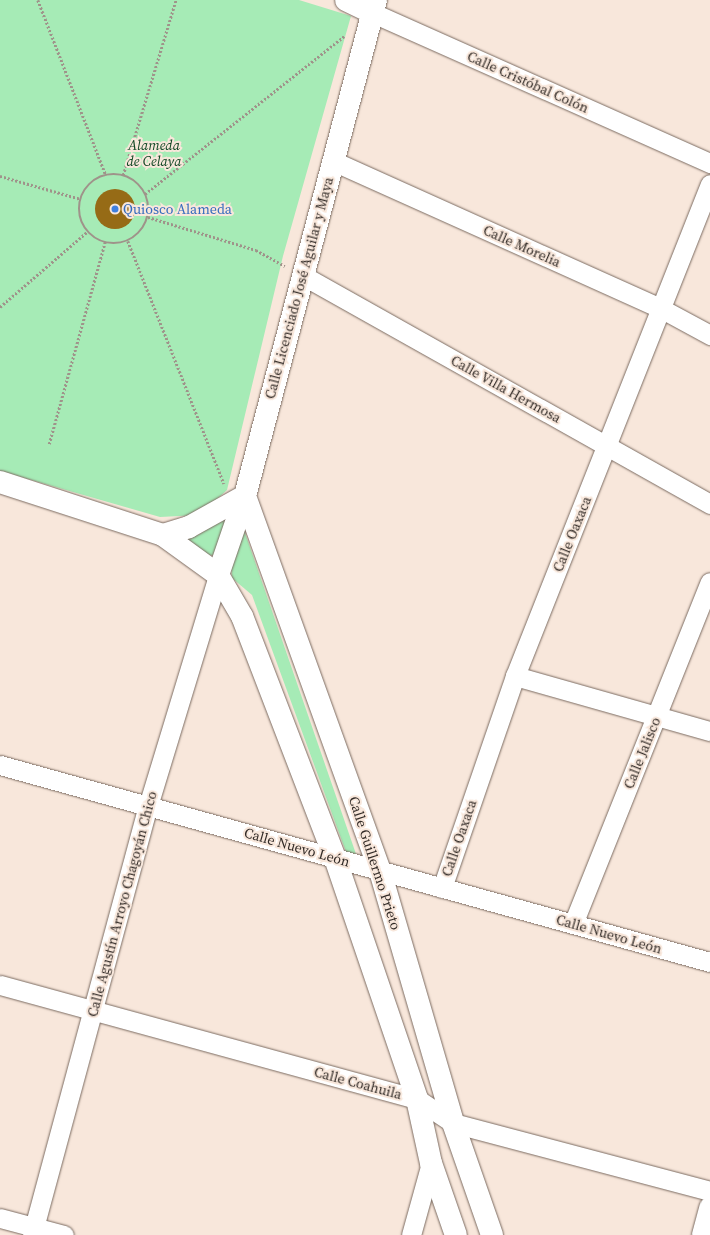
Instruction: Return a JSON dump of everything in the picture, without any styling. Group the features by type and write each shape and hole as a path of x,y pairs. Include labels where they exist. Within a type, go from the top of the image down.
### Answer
{"street":[{"name":"Calle Cristóbal Colón","path":"346,0 375,6 710,163"},
{"name":"Calle Licenciado José Aguilar y Maya","path":"218,575 245,496 302,275 375,6"},
{"name":"Calle Morelia","path":"333,161 662,310 710,335"},
{"name":"Calle Oaxaca","path":"442,888 515,676 662,310 710,184"},
{"name":"Calle Villa Hermosa","path":"302,275 710,504"},
{"path":"0,482 163,535 218,575 242,616 335,858 417,1099 431,1163 456,1235"},
{"path":"163,535 224,510 245,496"},
{"name":"Calle Guillermo Prieto","path":"245,496 380,870 453,1123 492,1235"},
{"name":"Calle Agustín Arroyo Chagoyán Chico","path":"33,1231 148,806 218,575"},
{"name":"Calle Jalisco","path":"573,924 710,582"},
{"path":"515,676 710,731"},
{"name":"Calle Nuevo León","path":"0,765 710,962"},
{"name":"Calle Coahuila","path":"0,986 417,1099 453,1123 710,1190"},
{"path":"411,1235 431,1163"},
{"path":"703,1235 710,1208"},
{"path":"0,1218 33,1231 64,1235"}],"path":[{"path":"38,0 106,175"},
{"path":"123,175 176,0"},
{"path":"145,194 348,32"},
{"path":"106,175 123,175 134,180 145,194 148,217 141,232 128,241 105,242 88,231 80,215 81,199 90,183 106,175"},
{"path":"0,176 81,199"},
{"path":"148,217 256,250 302,275"},
{"path":"0,307 88,231"},
{"path":"128,241 226,490 224,510"},
{"path":"49,444 105,242"}],"green space":[{"name":"Alameda de Celaya","path":"0,0 299,0 351,16 283,256 227,490 199,515 160,517 0,471"},
{"path":"231,512 214,555 206,556 183,536 198,535"},
{"path":"243,527 356,854 346,852 252,595 232,578 231,563"}],"building":[{"name":"Quiosco Alameda","path":"119,189 126,192 132,198 135,209 134,217 126,226 119,229 111,229 104,226 96,217 95,205 98,198 107,190"}],"place":[{"name":"Quiosco Alameda","path":"115,209"}]}
